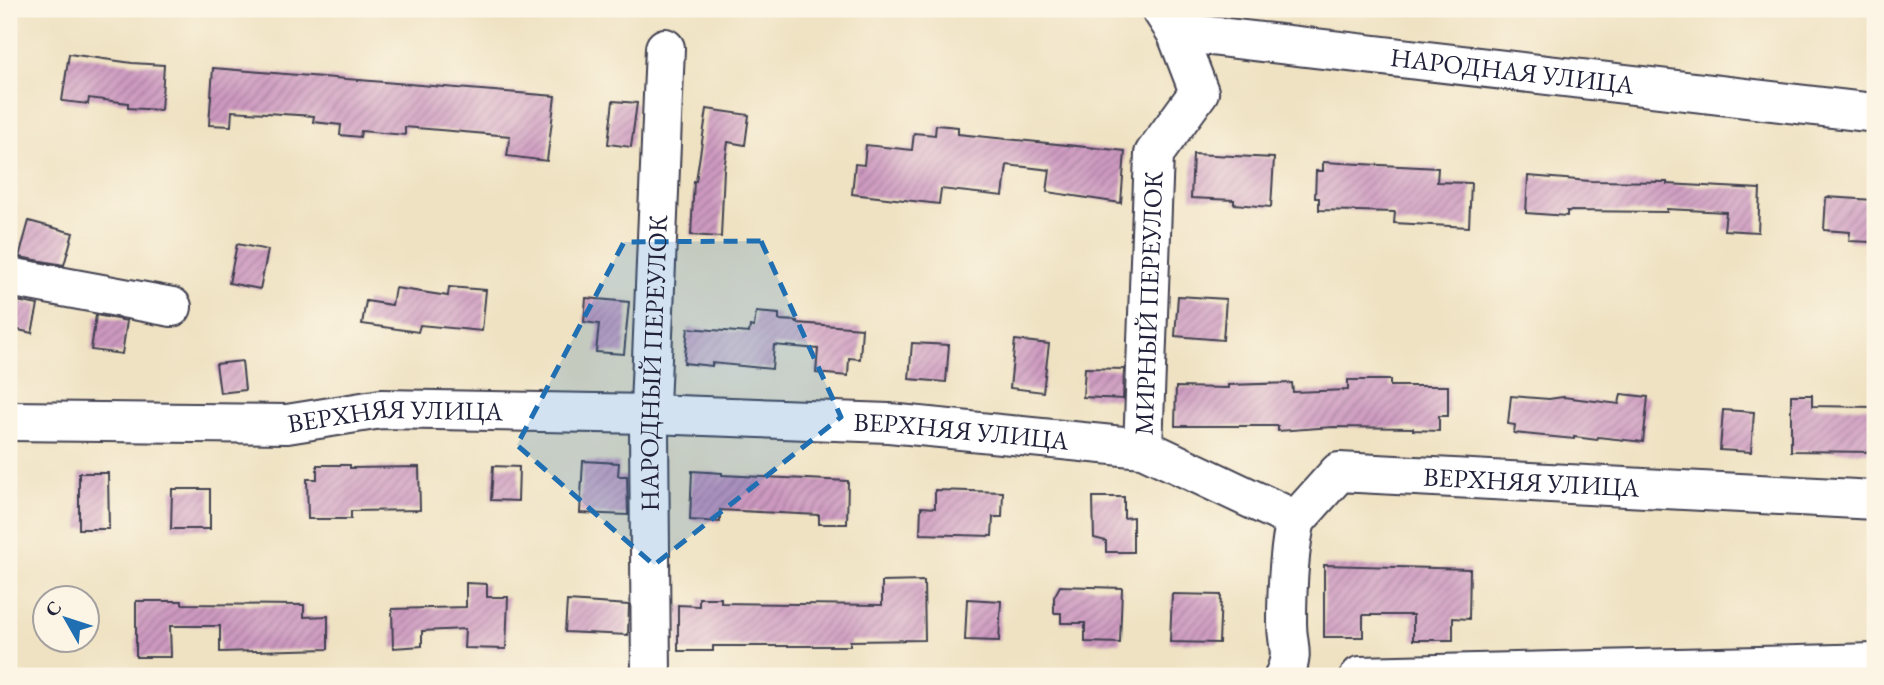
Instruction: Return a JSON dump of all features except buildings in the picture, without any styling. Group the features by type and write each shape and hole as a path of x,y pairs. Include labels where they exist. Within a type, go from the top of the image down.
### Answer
{"street":[{"name":"НАРОДНАЯ УЛИЦА","path":"1171,17 1875,113"},
{"name":"МИРНЫЙ ПЕРЕУЛОК","path":"1143,448 1154,155 1199,92 1171,17"},
{"name":"НАРОДНЫЙ ПЕРЕУЛОК","path":"651,676 650,414 664,48"},
{"path":"9,276 172,307"},
{"name":"ВЕРХНЯЯ УЛИЦА","path":"9,421 287,424 381,409 650,414 889,423 1143,448 1296,520 1339,472 1875,500"},
{"path":"1284,676 1291,660 1287,626 1290,543 1296,520"},
{"path":"1360,676 1875,663"}],"highlighted area":[{"path":"761,241 841,417 654,565 517,445 624,242"}]}
